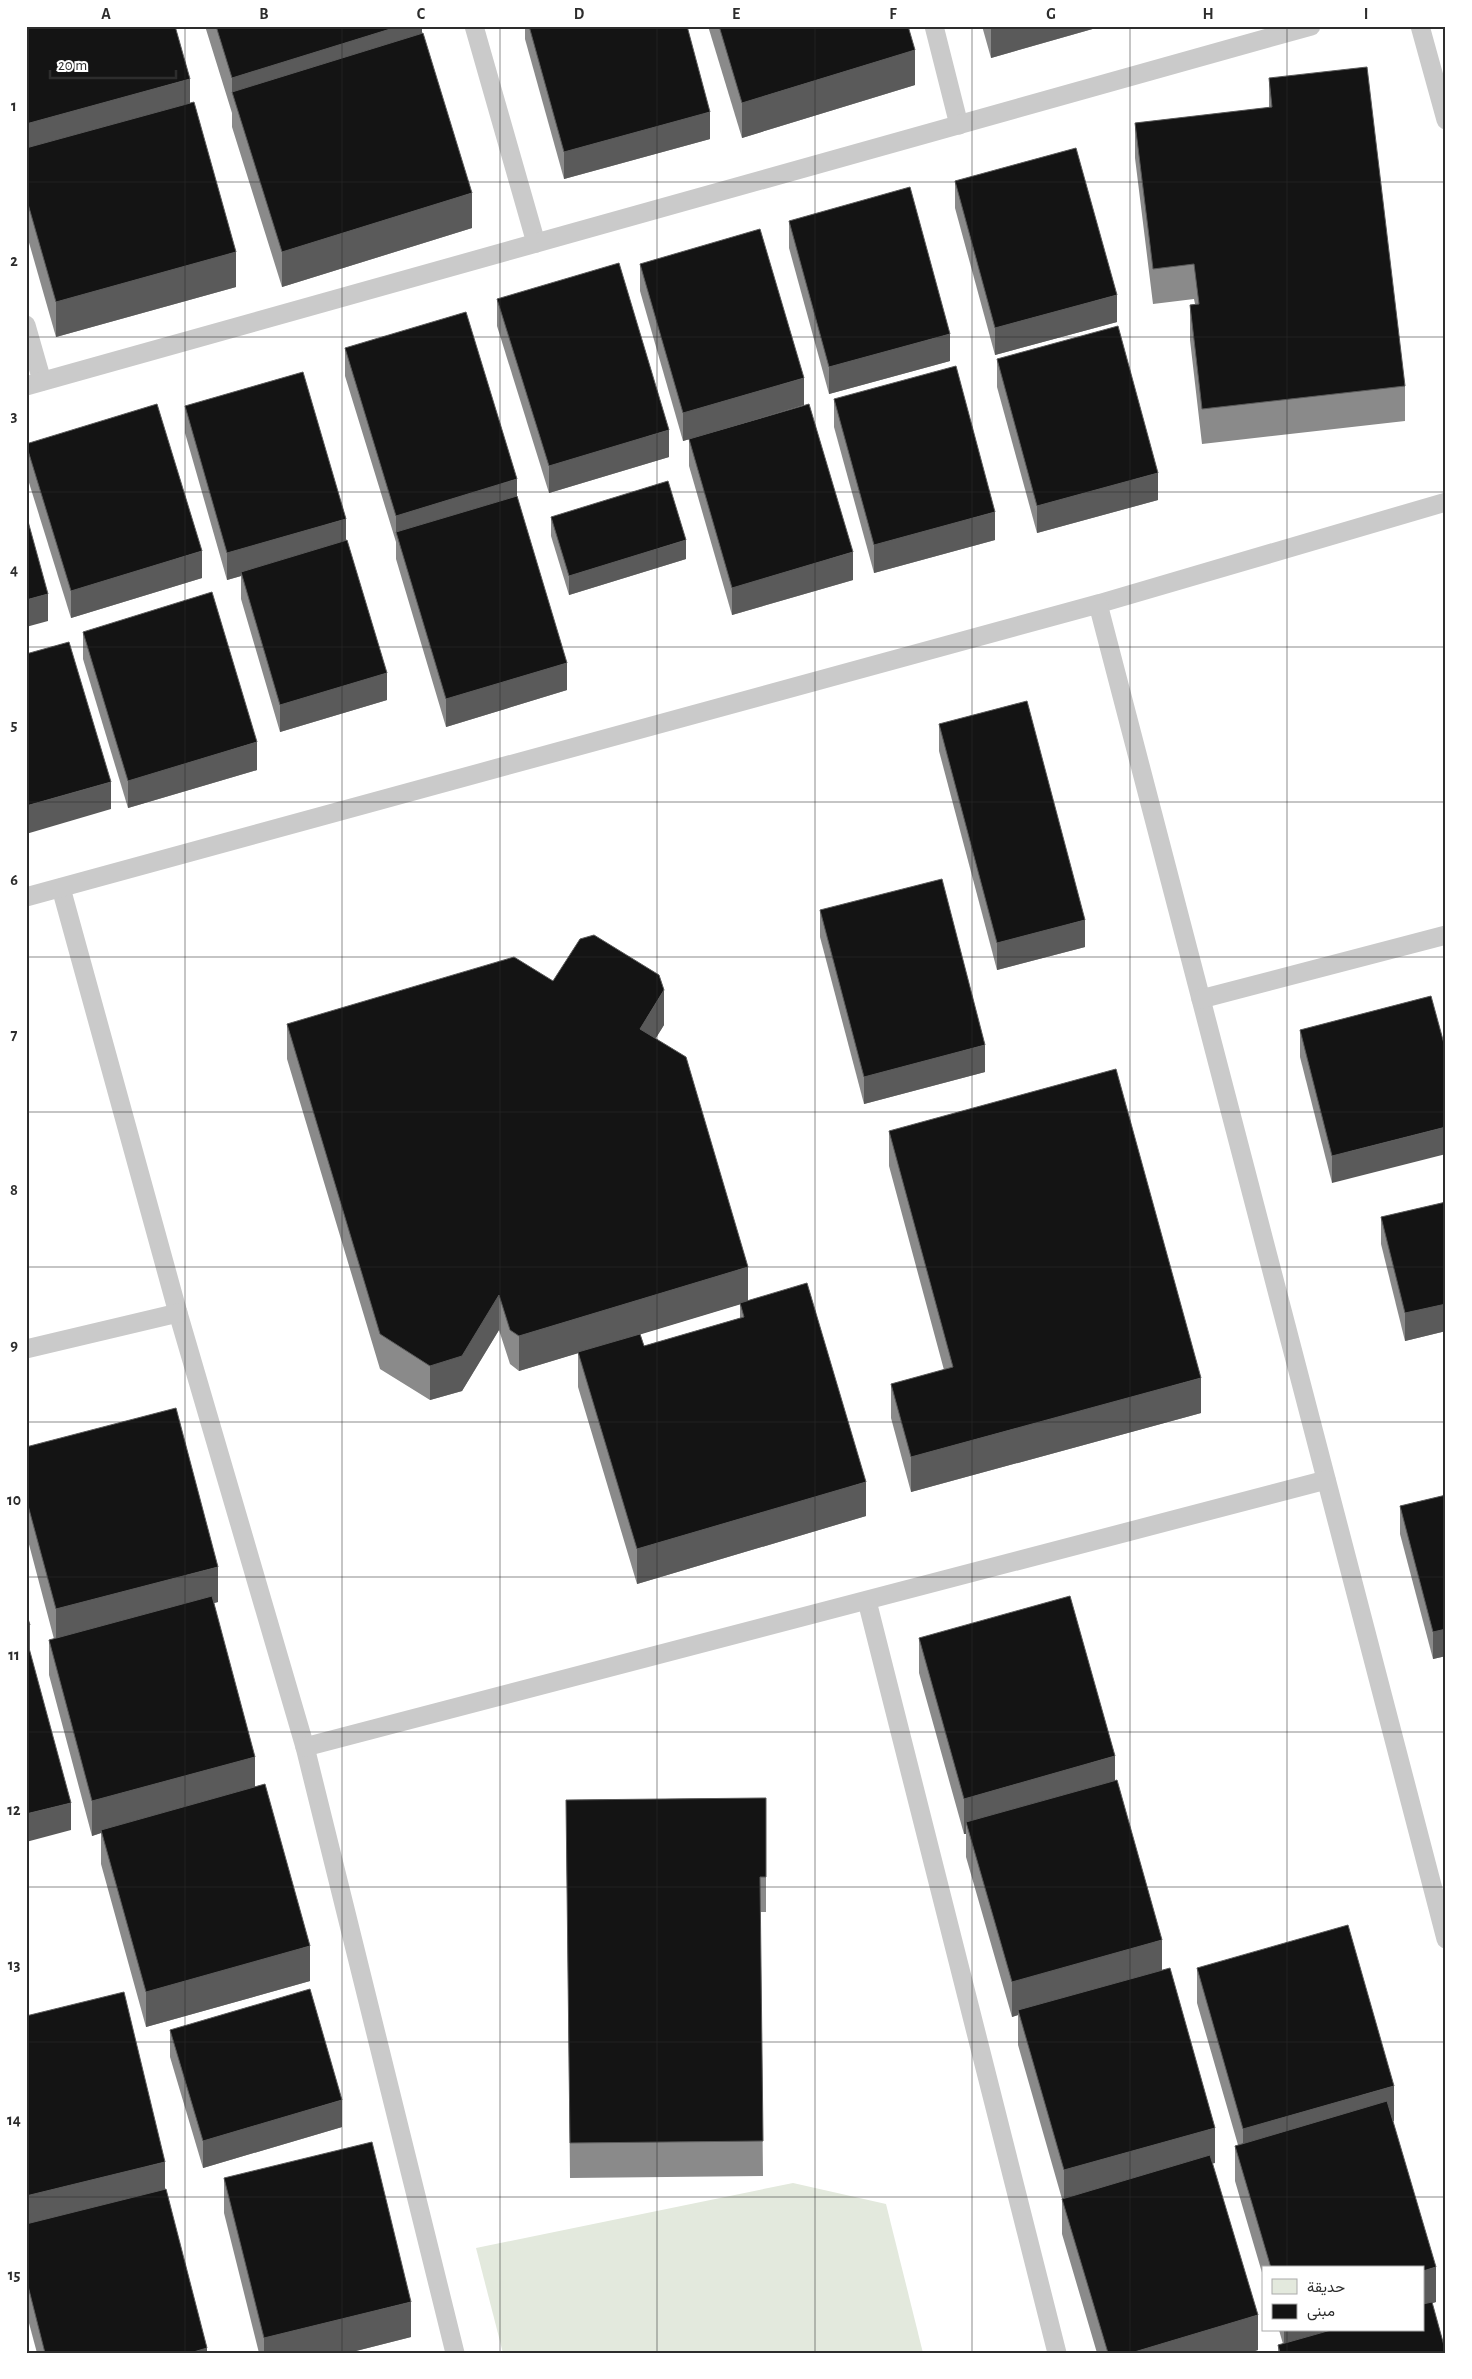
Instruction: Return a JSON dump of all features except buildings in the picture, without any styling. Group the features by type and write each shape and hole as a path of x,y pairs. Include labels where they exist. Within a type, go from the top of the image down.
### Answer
{"lane":[{"path":"474,26 536,243"},
{"path":"934,26 959,125"},
{"path":"26,325 34,384 1312,26"},
{"path":"1420,26 1446,120"},
{"path":"26,897 1098,604 1446,502"},
{"path":"1098,604 1446,1939"},
{"path":"61,888 178,1313 305,1748 455,2353"},
{"path":"1201,999 1446,935"},
{"path":"26,1349 178,1313"},
{"path":"305,1748 1326,1480"},
{"path":"867,1601 1057,2353"}],"green space":[{"path":"793,2183 886,2204 923,2353 503,2353 476,2248"}]}
